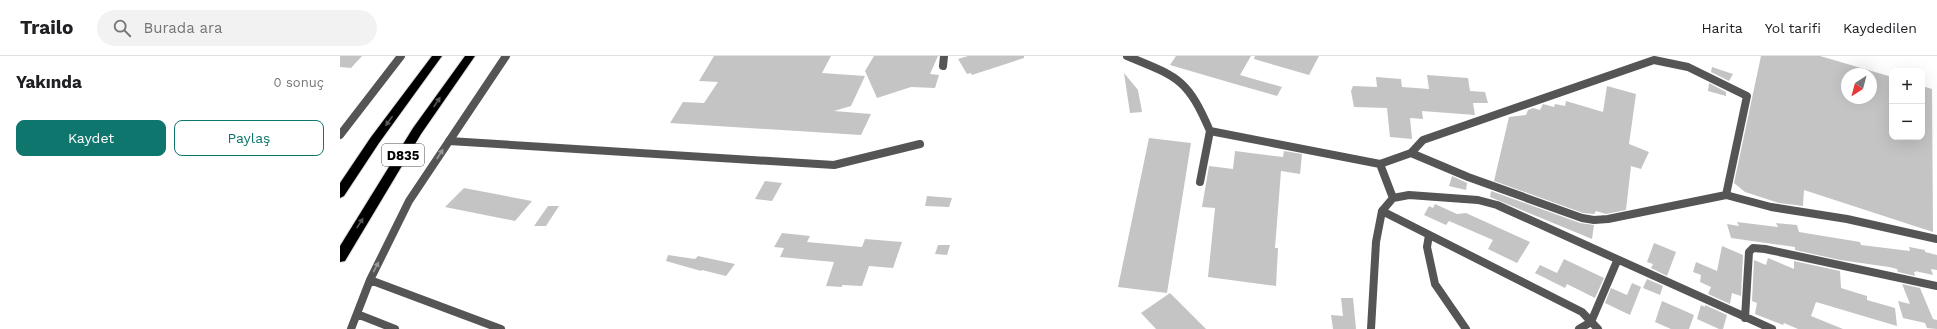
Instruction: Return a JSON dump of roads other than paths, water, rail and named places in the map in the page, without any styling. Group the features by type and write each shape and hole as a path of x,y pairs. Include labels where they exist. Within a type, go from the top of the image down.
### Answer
{"highway":[{"name":"D835","path":"340,193 375,140 436,56"},
{"name":"D835","path":"340,257 417,131 470,56"}],"street":[{"path":"340,135 401,56"},
{"path":"351,329 370,280 409,201 506,56"},
{"path":"943,66 944,56"},
{"path":"1127,56 1160,70 1184,85 1198,104 1210,131 1200,182"},
{"path":"1210,131 1380,164 1412,153 1423,140 1654,60 1688,67 1747,96 1726,194"},
{"path":"449,140 834,165 920,144"},
{"path":"1412,153 1468,177 1582,218 1594,220 1608,219 1726,194 1771,208 1847,219 1937,239"},
{"path":"1380,164 1392,198"},
{"path":"1371,329 1376,242 1382,211 1392,198 1410,194 1478,200 1497,205 1617,261 1772,329"},
{"path":"1382,211 1582,312 1598,329"},
{"path":"1429,235 1427,247 1435,284 1466,329"},
{"path":"1745,318 1749,252 1753,248 1765,249 1937,286"},
{"path":"1579,329 1591,322 1617,261"},
{"path":"370,280 501,329"},
{"path":"357,314 395,329"}]}
